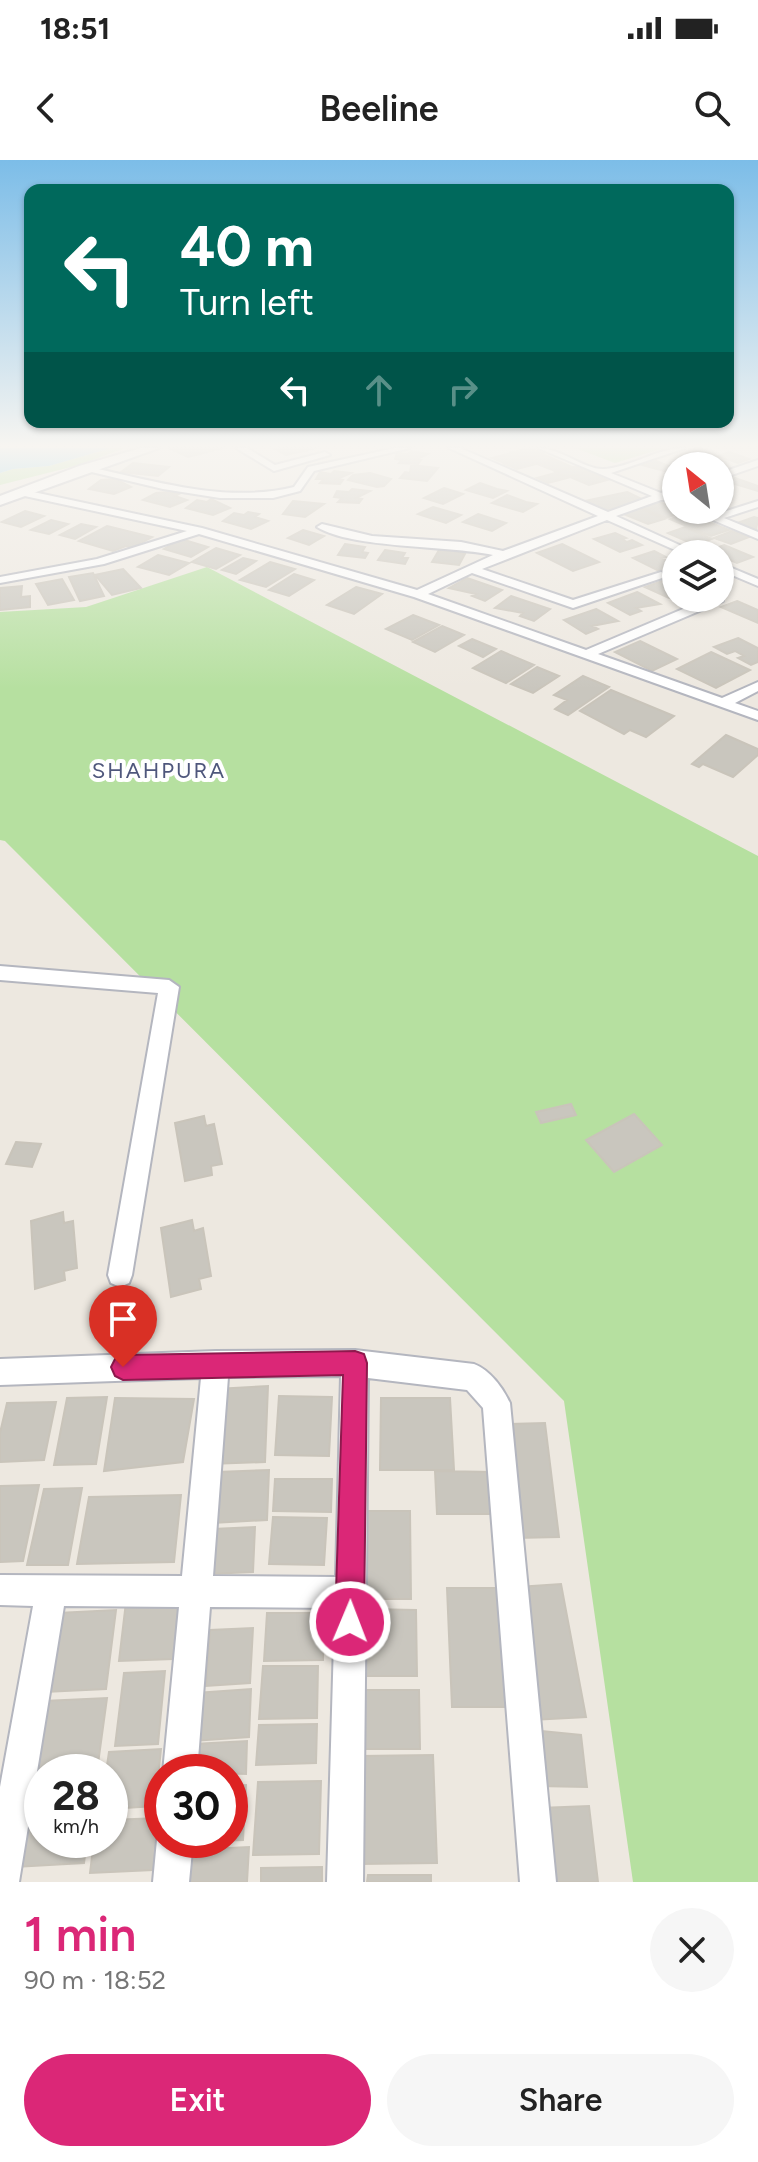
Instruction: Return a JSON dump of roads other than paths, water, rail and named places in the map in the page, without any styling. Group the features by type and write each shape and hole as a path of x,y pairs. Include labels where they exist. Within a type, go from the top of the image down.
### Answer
{"street":[{"path":"190,528 418,594 758,716"},
{"path":"328,528 372,539 461,545 504,554"},
{"path":"418,594 504,554 572,528"},
{"path":"636,528 662,540"},
{"path":"739,528 758,536"},
{"path":"0,580 46,576 132,555 198,530"},
{"path":"472,569 573,604 661,575"},
{"path":"585,655 738,590"},
{"path":"726,702 758,686"},
{"path":"0,973 169,987 120,1275"},
{"path":"345,1882 355,1363"},
{"path":"0,1372 216,1364 355,1363 474,1377 496,1403 538,1882"},
{"path":"181,1754 216,1364"},
{"path":"0,1590 350,1593"},
{"path":"1,1882 51,1591"},
{"path":"171,1882 173,1858"}],"district":[{"name":"SHAHPURA","path":"159,770"}]}
